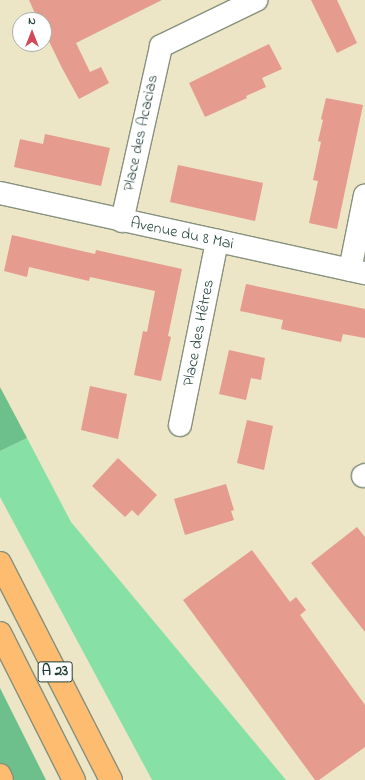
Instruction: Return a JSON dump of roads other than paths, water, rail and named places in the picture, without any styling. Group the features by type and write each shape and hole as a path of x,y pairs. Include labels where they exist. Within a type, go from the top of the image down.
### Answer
{"highway":[{"name":"A 23","path":"0,563 111,780"},
{"name":"A 23","path":"0,633 74,780"},
{"path":"0,775 2,780"}],"street":[{"name":"Place des Acacias","path":"122,221 161,46 256,0"},
{"name":"Avenue du 8 Mai","path":"0,193 122,221 357,271"},
{"path":"357,271 365,195"},
{"name":"Place des Hêtres","path":"180,425 217,241"}]}
